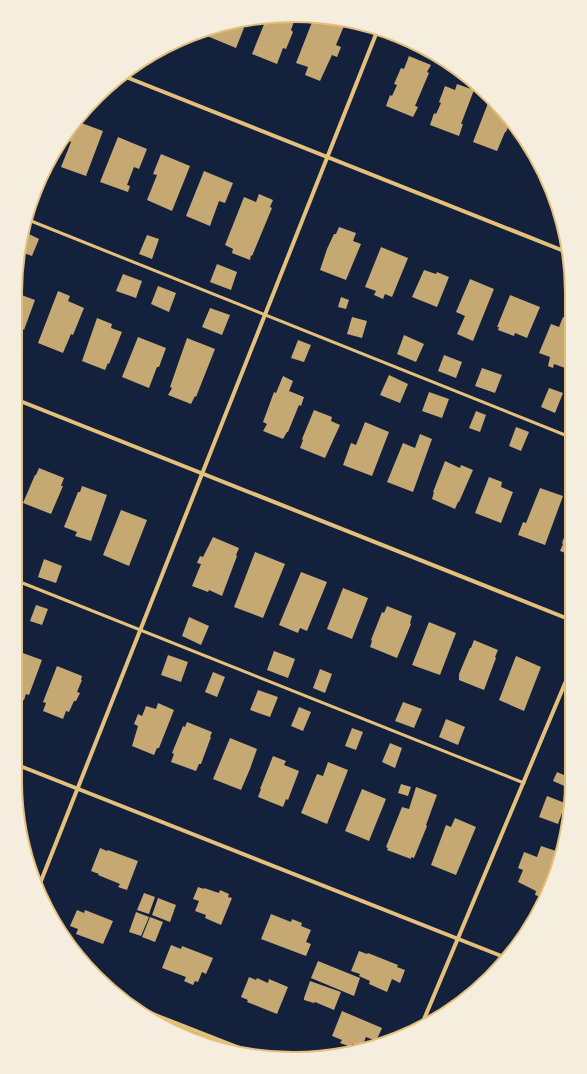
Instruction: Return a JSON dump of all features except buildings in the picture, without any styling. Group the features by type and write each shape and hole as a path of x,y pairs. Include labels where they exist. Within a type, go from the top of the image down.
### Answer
{"street":[{"path":"41,879 375,34"},
{"path":"128,78 562,251"},
{"path":"22,402 565,618"},
{"path":"424,1018 565,684"},
{"path":"22,767 501,956"},
{"path":"159,1017 232,1045"}],"lane":[{"path":"32,221 565,435"},
{"path":"22,583 524,783"}]}
